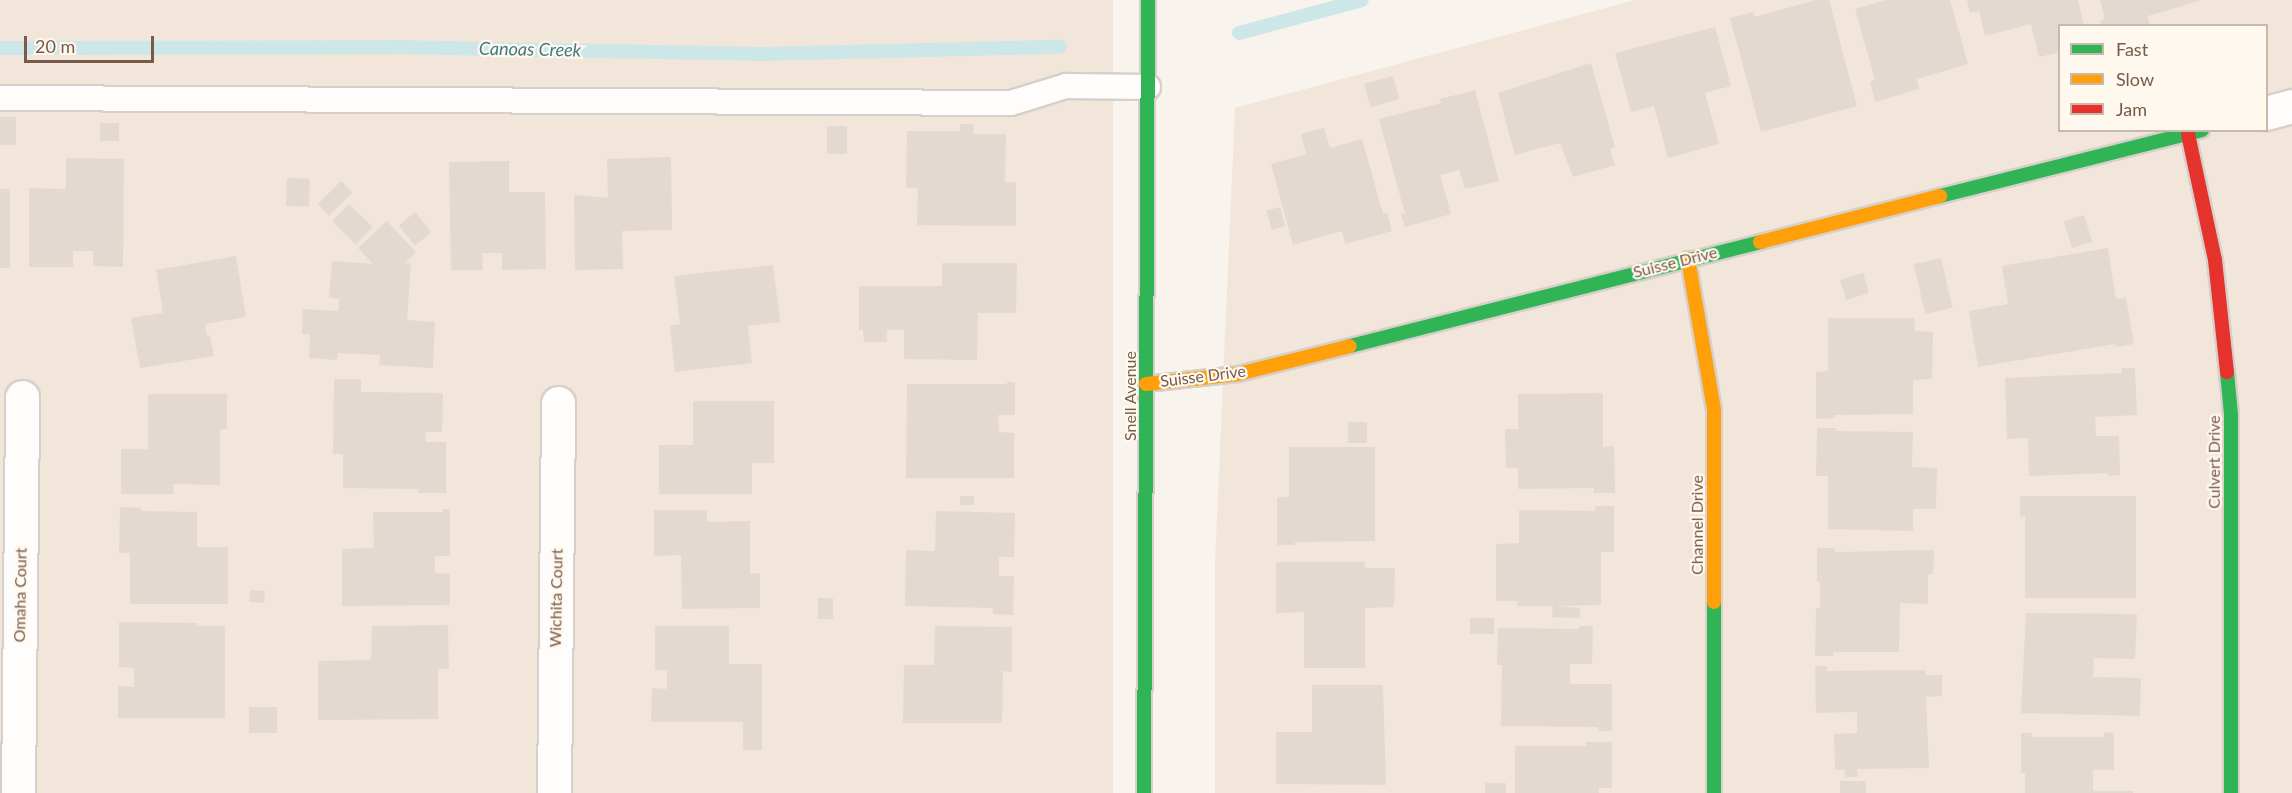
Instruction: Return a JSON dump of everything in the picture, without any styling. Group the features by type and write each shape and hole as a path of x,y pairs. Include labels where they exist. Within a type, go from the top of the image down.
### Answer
{"street":[{"name":"Snell Avenue","path":"1144,793 1149,0"},
{"path":"2268,112 2292,106"},
{"name":"Suisse Drive","path":"1146,384 1238,374 2195,132"},
{"name":"Culvert Drive","path":"2195,132 2215,260 2231,414 2231,793"},
{"name":"Channel Drive","path":"1688,259 1714,410 1714,793"},
{"name":"Omaha Court","path":"18,793 22,397"},
{"name":"Wichita Court","path":"554,793 558,403"}],"lane":[{"path":"0,98 1011,104 1066,86 1148,87"}],"shaded area":[{"path":"0,0 1113,0 1113,793 0,793"},
{"path":"1635,0 2292,0 2292,793 1215,793 1215,564 1235,108"}],"building":[{"path":"1816,0 1829,0 1857,106 1761,132 1730,18 1753,12 1755,17"},
{"path":"1886,0 1950,0 1968,64 1917,79 1919,89 1875,102 1870,82 1875,80 1855,9"},
{"path":"1967,0 2078,0 2084,24 2058,24 2058,52 2039,57 2031,24 1985,36 1979,11 1970,13"},
{"path":"2100,0 2199,0 2148,16 2150,24 2101,24 2100,21 2105,19"},
{"path":"1715,27 1731,86 1705,93 1719,144 1668,158 1654,106 1631,112 1615,53"},
{"path":"1591,63 1615,147 1610,149 1615,165 1573,177 1560,143 1515,155 1498,93"},
{"path":"1393,76 1399,99 1370,107 1364,84"},
{"path":"1475,90 1499,181 1465,189 1459,170 1440,175 1451,214 1405,227 1401,214 1405,214 1379,119 1441,103 1440,99"},
{"path":"0,117 16,117 16,145 0,145"},
{"path":"100,123 119,123 119,141 100,141"},
{"path":"960,124 974,124 973,134 1006,134 1005,182 1016,182 1016,226 917,225 918,188 906,188 907,131 960,131"},
{"path":"827,126 847,126 847,154 827,154"},
{"path":"1324,128 1330,148 1362,139 1383,214 1387,213 1392,231 1345,244 1342,231 1293,245 1271,164 1306,154 1301,134"},
{"path":"671,157 672,230 622,231 623,269 575,270 574,195 608,198 607,159"},
{"path":"66,158 124,159 123,267 93,266 93,251 73,251 73,267 29,267 29,188 66,189"},
{"path":"509,161 509,192 545,192 546,269 502,270 502,253 482,253 483,270 451,270 449,162"},
{"path":"287,178 310,179 309,207 286,206"},
{"path":"341,181 352,192 329,216 318,204"},
{"path":"0,189 10,189 10,268 0,268"},
{"path":"349,204 373,227 356,244 332,221"},
{"path":"1280,207 1285,226 1272,230 1266,211"},
{"path":"415,212 431,232 415,245 399,225"},
{"path":"2084,215 2092,242 2072,248 2064,221"},
{"path":"387,221 416,252 405,263 411,263 407,320 435,322 433,368 379,365 380,355 338,353 337,360 309,358 310,334 302,334 303,309 338,311 339,299 329,298 332,261 373,264 358,248"},
{"path":"2108,248 2116,299 2126,298 2134,344 2116,347 2115,344 1978,367 1969,311 2008,304 2002,266"},
{"path":"236,256 246,317 205,324 207,336 210,335 214,356 140,368 131,318 163,313 156,270"},
{"path":"1941,258 1952,308 1925,314 1914,264"},
{"path":"942,263 1017,263 1016,313 978,313 977,360 904,359 904,330 887,330 887,342 864,342 863,330 859,330 859,286 942,286"},
{"path":"773,265 780,322 748,326 752,363 675,372 670,326 680,324 674,276"},
{"path":"1863,273 1869,293 1846,300 1840,280"},
{"path":"1828,318 1914,318 1915,331 1933,332 1932,379 1913,380 1913,414 1835,415 1835,418 1816,419 1816,372 1828,371"},
{"path":"2122,368 2135,368 2137,415 2095,417 2096,436 2119,436 2120,475 2108,476 2108,473 2029,476 2028,438 2007,439 2005,378 2122,373"},
{"path":"334,379 361,379 361,392 443,393 442,432 425,432 426,442 446,442 446,493 418,493 418,489 343,488 343,454 333,454"},
{"path":"1007,382 1015,382 1015,415 998,415 999,432 1014,433 1014,478 906,478 907,384 1007,384"},
{"path":"1603,393 1603,447 1614,446 1615,493 1594,493 1594,488 1518,489 1518,468 1506,468 1505,429 1518,429 1518,394"},
{"path":"148,394 227,394 227,429 220,429 220,485 173,484 174,494 121,494 121,449 148,449"},
{"path":"693,401 774,401 774,463 752,463 752,494 659,494 659,445 693,445"},
{"path":"1348,422 1367,422 1367,443 1348,443"},
{"path":"1817,428 1836,428 1836,431 1913,432 1912,467 1937,468 1936,509 1913,509 1913,531 1828,529 1828,476 1816,476"},
{"path":"1289,447 1375,447 1375,541 1295,542 1295,545 1277,545 1277,497 1289,497"},
{"path":"960,496 974,496 974,505 960,505"},
{"path":"2020,496 2136,496 2136,598 2025,598 2025,516 2020,517"},
{"path":"1595,506 1614,506 1614,552 1601,552 1601,605 1557,606 1580,608 1580,618 1552,617 1553,606 1517,606 1518,601 1496,601 1496,544 1519,543 1519,510 1595,511"},
{"path":"120,507 141,508 141,511 197,512 197,547 228,547 228,604 130,604 130,553 119,553"},
{"path":"443,509 450,509 450,556 435,556 435,573 450,574 450,605 342,606 342,549 374,548 373,512 443,512"},
{"path":"654,510 707,510 707,522 750,521 750,574 760,573 760,608 682,609 681,555 654,556"},
{"path":"936,511 1015,513 1014,557 999,557 999,576 1014,576 1013,615 993,614 993,608 905,606 906,550 935,551"},
{"path":"1817,548 1835,548 1835,552 1934,550 1933,574 1928,574 1928,604 1900,603 1899,652 1833,652 1833,656 1815,656 1816,608 1820,608"},
{"path":"1276,562 1365,562 1365,568 1395,568 1394,607 1365,608 1365,668 1304,668 1304,612 1276,613"},
{"path":"250,590 265,591 264,603 249,602"},
{"path":"818,598 833,598 833,619 818,619"},
{"path":"2026,613 2137,614 2135,659 2094,658 2093,677 2141,678 2140,716 2021,713"},
{"path":"1470,618 1494,618 1494,634 1470,634"},
{"path":"119,622 197,623 197,626 225,626 225,718 118,718 118,686 134,687 134,668 119,667"},
{"path":"448,625 449,669 438,669 438,719 318,720 318,661 371,660 372,626"},
{"path":"655,626 729,626 729,664 762,664 762,750 743,750 743,722 651,722 652,688 667,689 667,670 655,670"},
{"path":"935,626 1012,627 1012,672 1003,671 1002,723 903,723 904,665 934,665"},
{"path":"1579,626 1593,626 1592,664 1570,664 1570,684 1612,684 1612,731 1598,731 1598,727 1501,726 1502,665 1497,665 1498,628 1579,629"},
{"path":"1815,666 1827,666 1827,671 1925,670 1926,675 1942,675 1942,696 1926,697 1929,768 1857,769 1858,777 1845,777 1845,770 1835,770 1834,734 1857,733 1857,712 1816,713"},
{"path":"1312,685 1383,685 1386,785 1276,784 1276,732 1312,732"},
{"path":"249,707 277,707 277,733 249,733"},
{"path":"2104,732 2114,733 2114,770 2093,770 2093,791 2133,791 2133,793 2025,793 2025,773 2021,773 2021,733 2032,733 2032,737 2104,737"},
{"path":"1586,742 1612,742 1612,788 1599,788 1599,793 1515,793 1515,746 1586,746"},
{"path":"1840,781 1866,781 1866,793 1840,793"},
{"path":"1485,783 1506,783 1506,793 1485,793"}],"waterway":[{"name":"Canoas Creek","path":"1239,33 1362,0"},
{"name":"Canoas Creek","path":"0,48 395,47 764,54 1060,47"}],"traffic: fast":[{"path":"1144,793 1148,0"},
{"path":"1940,196 2194,132"},
{"path":"1350,346 1760,242"},
{"path":"2227,372 2231,414 2231,793"},
{"path":"1714,602 1714,793"}],"traffic: slow":[{"path":"1760,242 1940,196"},
{"path":"1688,259 1714,410 1714,602"},
{"path":"1146,384 1238,374 1350,346"}],"traffic: jam":[{"path":"2188,134 2215,260 2227,372"}]}
